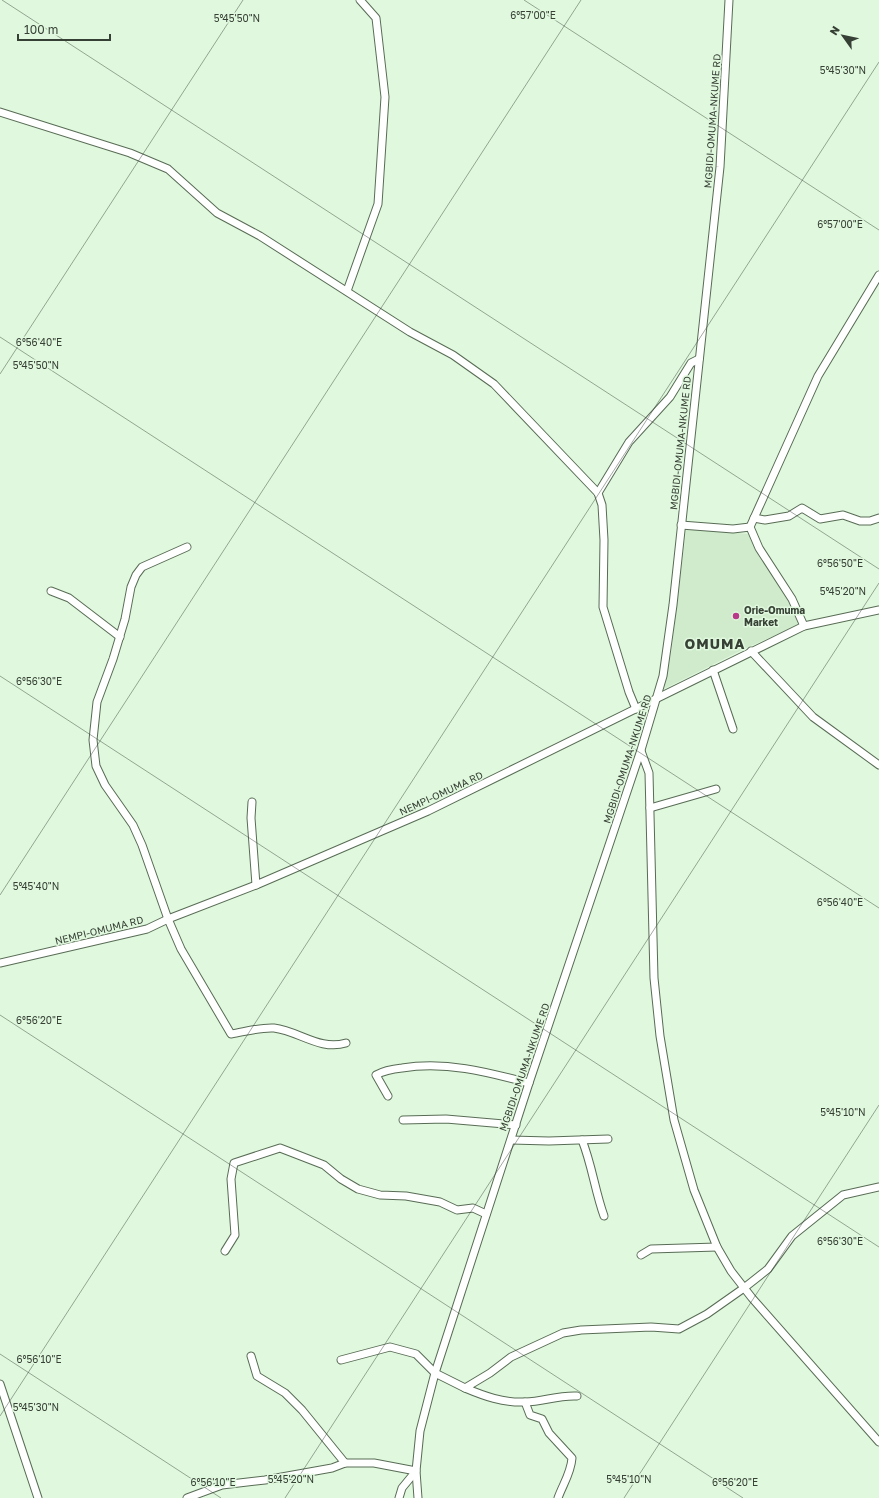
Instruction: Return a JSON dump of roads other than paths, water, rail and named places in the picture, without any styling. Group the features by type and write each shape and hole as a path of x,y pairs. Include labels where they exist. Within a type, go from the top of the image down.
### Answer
{"street":[{"path":"347,291 378,204 385,97 376,18 360,0"},
{"name":"MGBIDI-OMUMA-NKUME RD","path":"418,1498 416,1471 420,1431 435,1373 510,1140 641,750 657,698 668,645 720,167 729,0"},
{"path":"0,112 130,153 168,169 218,213 260,236 410,332 454,355 494,384 598,493 602,505 604,540 603,607 629,692 636,709"},
{"path":"804,626 792,599 758,548 750,527 818,376 879,275"},
{"path":"598,493 629,442 670,397 691,363 700,359"},
{"path":"754,518 765,520 789,516 802,508 820,519 843,515 860,521 870,521 879,518"},
{"path":"681,525 733,529 750,527"},
{"path":"187,547 142,567 136,575 131,587 120,637 96,702 93,740 96,766 105,785 133,825 142,845 168,919 181,949 231,1034 273,1028 316,1043 335,1046 346,1043"},
{"path":"51,590 69,598 120,637"},
{"name":"NEMPI-OMUMA RD","path":"0,963 147,929 168,919 256,885 428,811 804,626 879,610"},
{"path":"751,651 813,717 879,764"},
{"path":"713,670 732,729"},
{"path":"641,750 649,773 654,978 660,1036 674,1120 694,1190 717,1248 731,1272 879,1442"},
{"path":"650,808 716,789"},
{"path":"252,802 251,818 256,885"},
{"path":"388,1096 376,1075 384,1071 420,1065 461,1067 529,1083"},
{"path":"403,1120 446,1119 516,1125"},
{"path":"510,1140 549,1141 608,1139"},
{"path":"582,1140 592,1170 604,1216"},
{"path":"225,1251 235,1235 231,1179 234,1163 280,1148 324,1165 341,1179 358,1189 380,1195 406,1196 440,1202 457,1210 473,1208 486,1214"},
{"path":"465,1388 490,1373 511,1357 563,1333 581,1330 651,1327 679,1329 707,1314 768,1269 792,1236 844,1195 879,1187"},
{"path":"641,1255 651,1249 717,1248"},
{"path":"341,1360 390,1347 416,1354 435,1373 490,1399 525,1402 562,1395 577,1396"},
{"path":"251,1356 257,1376 285,1393 302,1410 345,1463"},
{"path":"0,1384 38,1498"},
{"path":"525,1402 530,1415 542,1419 550,1433 572,1458 571,1470 563,1484 558,1498"},
{"path":"187,1498 222,1485 265,1480 332,1468 345,1463 374,1464 416,1471"},
{"path":"398,1498 402,1488 416,1471"}],"place":[{"name":"Orie-Omuma Market","path":"736,616"}],"district":[{"name":"OMUMA","path":"715,644"}]}
